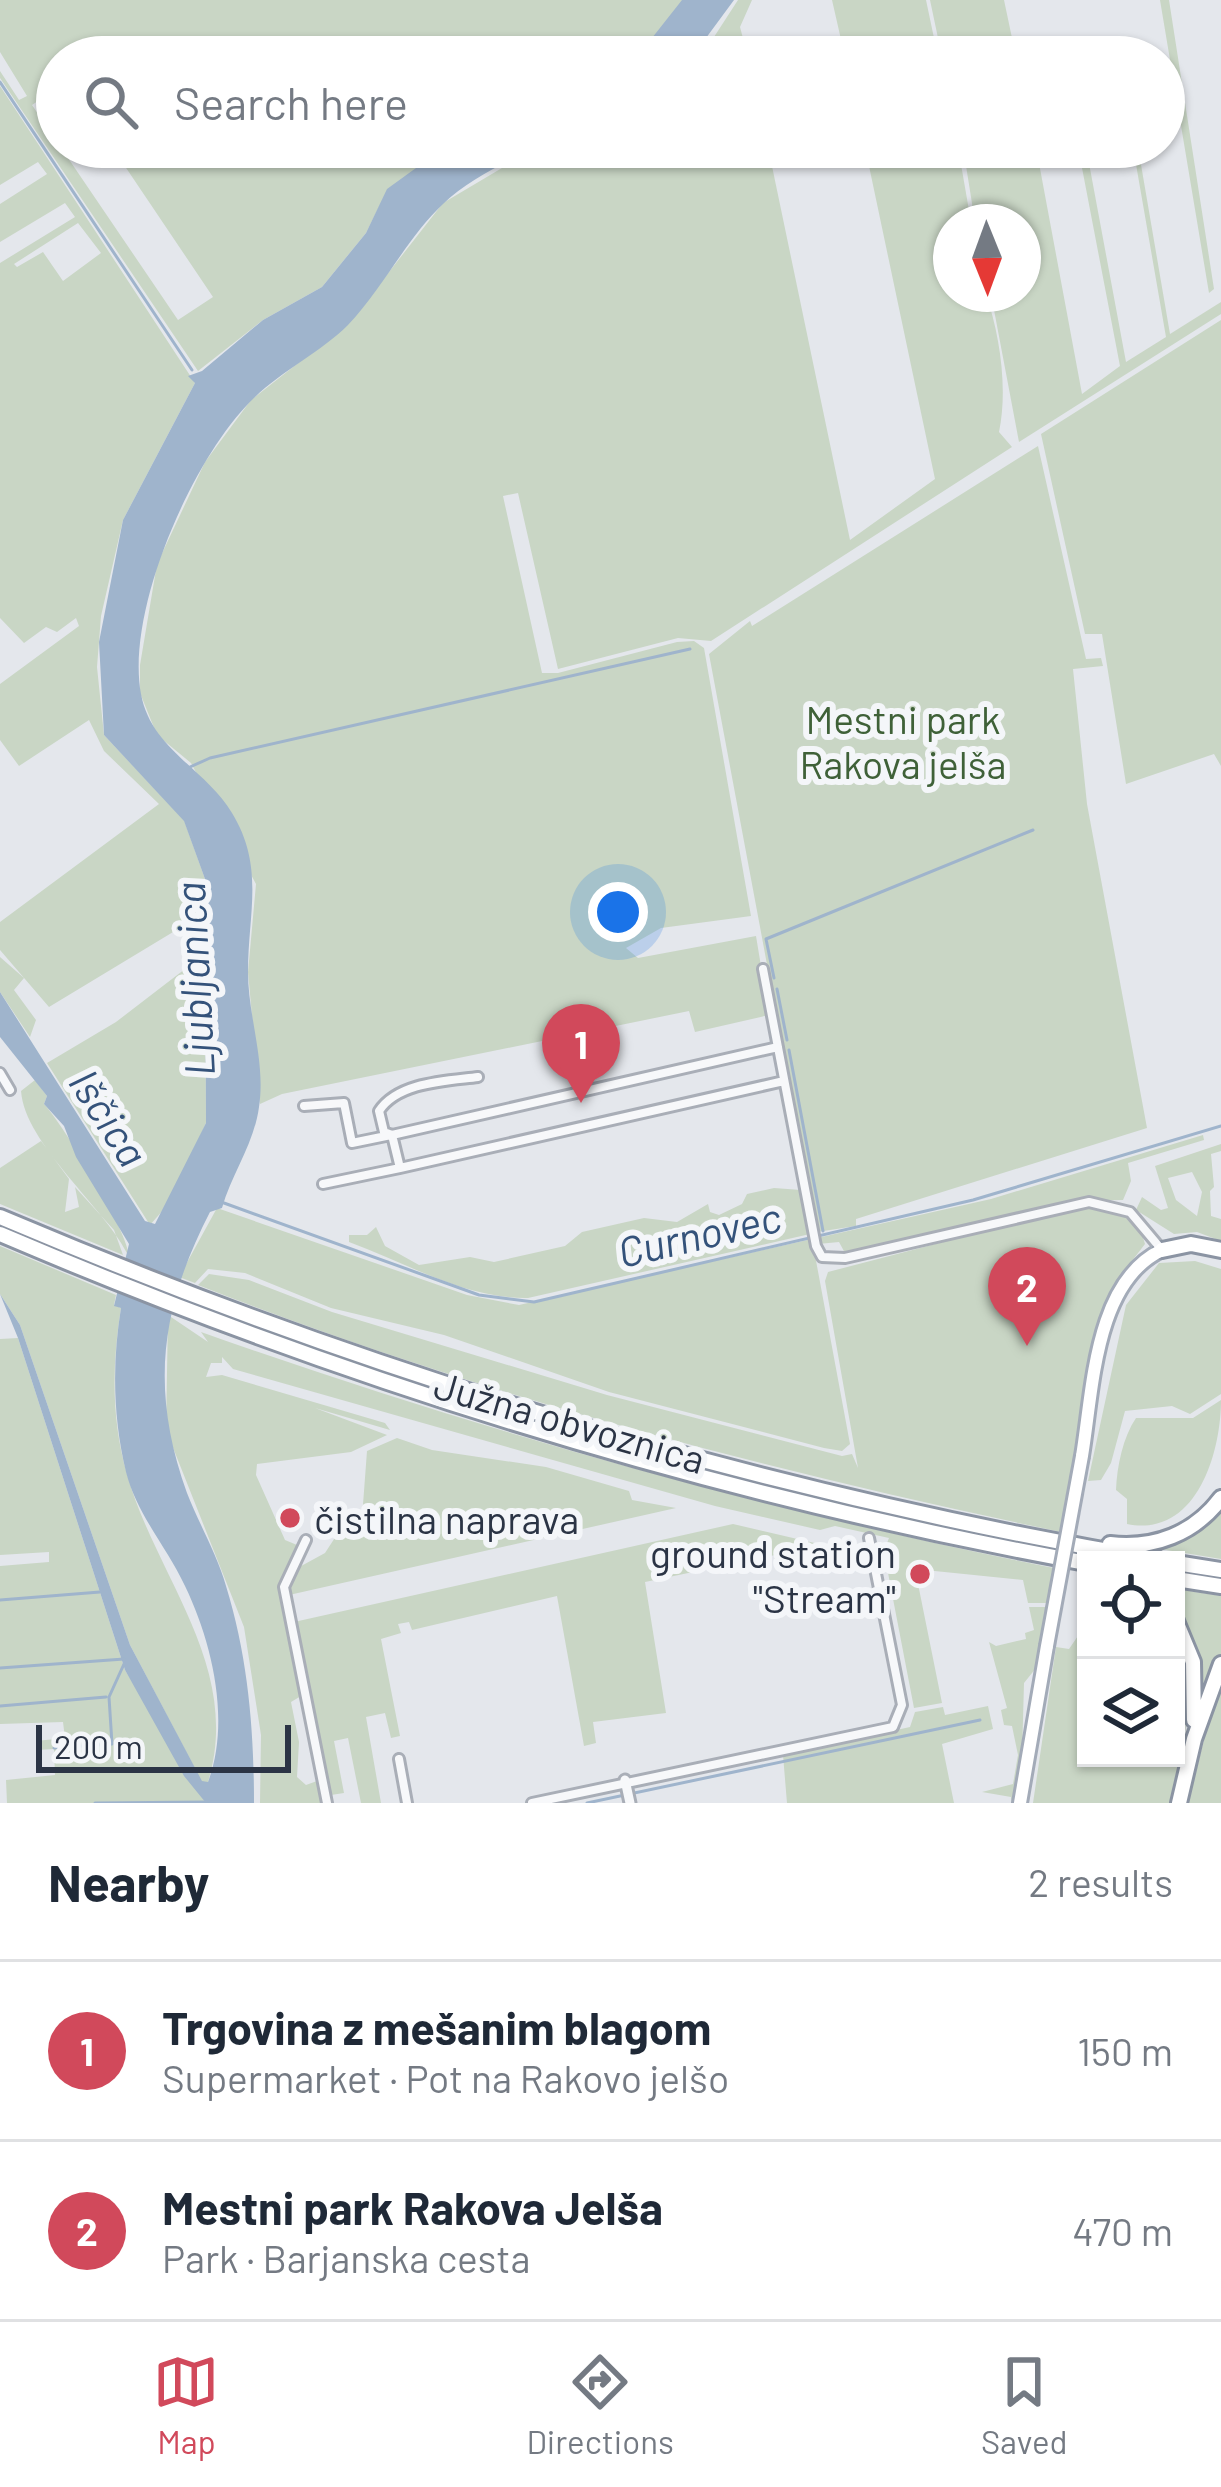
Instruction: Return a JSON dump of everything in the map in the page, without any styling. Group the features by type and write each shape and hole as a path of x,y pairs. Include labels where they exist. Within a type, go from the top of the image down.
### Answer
{"highway":[{"name":"Južna obvoznica","path":"0,1217 45,1244 421,1394 653,1464 1077,1564"},
{"name":"Južna obvoznica","path":"0,1234 45,1244"},
{"path":"1162,1250 1191,1244 1221,1250"},
{"name":"Južna obvoznica","path":"232,1319 614,1436 839,1495 1110,1551"},
{"path":"1050,1540 1157,1542 1193,1526 1221,1498"},
{"path":"1185,1564 1221,1570"},
{"path":"1185,1580 1221,1586"},
{"path":"1185,1643 1193,1662 1194,1738"},
{"path":"1179,1803 1194,1738 1221,1664"}],"main road":[{"path":"1020,1803 1082,1456 1116,1297 1132,1270 1162,1250"}],"street":[{"path":"764,969 815,1246 826,1259 1089,1202 1130,1212 1162,1250"},
{"path":"304,1106 344,1103 352,1143 778,1047"},
{"path":"0,1072 10,1090"},
{"path":"392,1135 384,1132 380,1111 388,1100 415,1086 478,1077"},
{"path":"323,1184 784,1081"},
{"path":"392,1135 400,1168"},
{"path":"532,1803 628,1793 887,1730 897,1723 901,1695 869,1538"},
{"path":"306,1540 284,1587 327,1803"},
{"path":"399,1759 407,1803"}],"green space":[{"path":"0,0 686,0 658,36 36,36 36,102 32,105 36,131 0,78 0,71 19,100 27,96 0,52"},
{"path":"738,0 752,0 740,27 742,36 715,36"},
{"path":"832,0 926,0 934,36 840,36"},
{"path":"930,0 1004,0 1012,36 938,36"},
{"path":"1160,0 1169,0 1175,36 1166,36"},
{"path":"0,86 36,141 36,163 0,185"},
{"path":"1185,103 1214,289 1209,293 1185,149"},
{"path":"42,168 54,168 195,383 123,520 101,616 97,667 104,735 184,820 205,879 206,1123 171,1201 150,1225 47,1063 116,1022 185,969 188,923 49,1007 0,950 0,922 159,804 104,751 89,720 19,766 0,740 0,684 79,626 76,618 57,632 46,627 24,643 0,618 0,263 75,217 65,203 0,242 0,204 47,174","holes":["78,223 101,253 63,281 43,252 17,267 14,264"]},
{"path":"61,168 75,168 178,320 213,297 126,168 418,168 383,199 366,233 322,287 263,320 198,371"},
{"path":"502,168 772,168 850,540 935,479 869,168 962,168 968,204 933,204 933,312 991,312 1001,363 999,432 1012,447 711,641 678,638 558,669 518,493 503,496 542,673 677,642 694,641 704,648 751,916 661,928 626,948 638,958 756,936 769,1015 695,1032 689,1011 282,1094 260,1104 248,972 256,884 191,763 157,735 140,693 140,665 157,564 205,462 251,400 349,323 443,203"},
{"path":"966,168 1040,168 1082,394 1120,366 1082,168 1090,168 1126,362 1166,337 1137,168 1142,168 1170,334 1221,302 1221,314 1019,442 994,312 1041,312 1041,204 972,204"},
{"path":"1221,320 1221,766 1214,754 1126,784 1102,634 1085,634 1041,434"},
{"name":"Mestni park Rakova jelša","path":"1038,446 1086,659 1101,658 1103,666 1073,669 1087,804 1147,1128 856,1219 856,1226 817,1232 709,654 750,621 752,626"},
{"path":"0,957 24,978 14,990 36,1020 30,1037 0,992"},
{"path":"35,1080 47,1096 44,1104 107,1203 129,1257 36,1133 21,1091"},
{"path":"1203,1135 1204,1140 1128,1163 1131,1181 1123,1200 1068,1201 845,1253 839,1242 818,1244 817,1238 991,1199"},
{"path":"41,1141 69,1179 65,1212 79,1207 75,1187 114,1230 123,1255 0,1204 0,1168"},
{"path":"1221,1144 1221,1151 1211,1154 1214,1187 1210,1191 1211,1216 1221,1219 1221,1241 1197,1232 1174,1234 1136,1210 1142,1197 1161,1210 1168,1208 1155,1166","holes":["1192,1172 1202,1192 1197,1216 1176,1200 1168,1178"]},
{"path":"774,1188 801,1190 810,1234 528,1298 459,1286 349,1242 349,1235 367,1235 376,1227 385,1246 419,1265 470,1257 494,1262 565,1246 582,1232 644,1218 677,1222 708,1204 710,1212 719,1215 742,1204 747,1194"},
{"path":"1081,1206 1122,1213 1136,1225 1145,1244 1114,1284 1106,1306 1061,1532 841,1483 624,1427 409,1361 198,1285 209,1274 249,1280 332,1312 607,1395 842,1456 852,1454 858,1468 825,1281 828,1272"},
{"path":"217,1208 467,1295 519,1305 812,1239 850,1444 842,1451 824,1448 609,1392 444,1335 331,1308 245,1273 208,1269 195,1283 179,1277"},
{"path":"0,1246 116,1295 114,1305 121,1308 115,1391 118,1433 140,1512 205,1660 214,1699 216,1740 208,1782 202,1782 130,1645 20,1325 0,1294"},
{"path":"1195,1261 1221,1269 1221,1394 1190,1414 1172,1406 1125,1411 1111,1463 1101,1480 1088,1481 1126,1305 1159,1263"},
{"path":"168,1315 208,1342 201,1332 517,1435 838,1521 1054,1568 1048,1603 1028,1603 1023,1580 915,1569 942,1703 914,1708 884,1552 876,1542 887,1543 889,1538 835,1526 820,1530 715,1506 233,1369 222,1357 222,1363 211,1363 206,1377 222,1375 385,1423 390,1430 315,1408 387,1435 351,1452 257,1464 256,1475 285,1540 297,1545 279,1587 301,1696 291,1702 299,1742 297,1777 306,1785 317,1781 322,1803 260,1803 261,1735 244,1627 166,1430"},
{"path":"18,1338 125,1670 206,1803 7,1803 6,1780 55,1775 54,1749 37,1750 36,1741 65,1738 63,1722 0,1724 0,1566 49,1562 49,1552 0,1555 0,1339"},
{"path":"1221,1400 1210,1466 1188,1505 1151,1525 1127,1524 1127,1499 1116,1490 1124,1443 1136,1418 1193,1418"},
{"path":"397,1438 432,1450 546,1467 629,1491 632,1500 676,1508 289,1595 292,1571 325,1553 338,1533 352,1536 361,1531 367,1451"},
{"path":"1221,1507 1221,1559 1160,1549 1192,1534"},
{"path":"733,1524 823,1545 645,1582 666,1713 593,1722 596,1743 584,1746 557,1596 412,1630 409,1622 398,1624 401,1633 381,1639 400,1736 391,1738 385,1713 366,1717 381,1803 361,1803 348,1738 334,1741 344,1793 331,1795 294,1622"},
{"path":"1185,1590 1221,1596 1221,1654 1200,1700 1197,1668 1185,1631"},
{"path":"1029,1607 1046,1607 1036,1668 1024,1683 1022,1756 1011,1803 1011,1797 982,1792 1013,1784 1018,1755 1012,1726 1004,1725 1001,1710 1007,1708 989,1642 996,1646 1026,1639 1025,1633 1034,1630"},
{"path":"1077,1637 1077,1767 1181,1767 1172,1803 1033,1803 1056,1647 1069,1649"},
{"path":"1221,1673 1221,1803 1188,1803"},
{"path":"1189,1681 1185,1734 1185,1682"},
{"path":"988,1706 993,1729 942,1744 954,1803 787,1803 783,1755 910,1727 915,1712 943,1707 945,1715"}],"water":[{"path":"682,0 734,0 707,36 654,36"},
{"path":"416,168 496,168 443,204 348,325 266,387 232,423 209,456 169,535 143,620 139,659 147,713 167,744 232,813 252,871 248,972 260,1073 259,1107 222,1208 210,1212 193,1248 171,1316 166,1350 168,1419 175,1455 226,1586 245,1667 251,1721 254,1803 206,1803 184,1776 125,1670 0,1294 20,1325 130,1645 202,1781 208,1782 218,1734 210,1657 185,1586 131,1488 118,1431 115,1370 121,1308 114,1306 129,1244 76,1157 64,1126 44,1104 47,1096 0,1037 0,992 145,1221 155,1224 206,1123 205,879 184,821 104,735 99,642 123,520 195,383 188,376 202,371 263,320 322,287 366,233 387,189"}],"waterway":[{"path":"0,82 36,136"},
{"path":"57,168 192,370"},
{"path":"190,767 210,758 690,649"},
{"path":"774,978 766,939 1033,830"},
{"path":"777,989 787,1040"},
{"path":"789,1050 823,1231"},
{"name":"Curnovec","path":"224,1203 479,1295 534,1302 973,1200 1221,1126"},
{"path":"0,1600 100,1592"},
{"path":"0,1668 124,1659"},
{"path":"54,1748 112,1744 109,1697 124,1664"},
{"path":"0,1706 106,1697"},
{"path":"587,1803 980,1720"},
{"path":"95,1803 207,1802"}],"place":[{"name":"Trgovina z mešanim blagom","path":"581,1103"},
{"name":"Mestni park Rakova Jelša","path":"1027,1346"},
{"name":"čistilna naprava","path":"290,1518"},
{"name":"ground station \"Stream\"","path":"920,1574"}],"water label":[{"name":"Ljubljanica","path":"193,979"},
{"name":"Iščica","path":"110,1117"}]}
